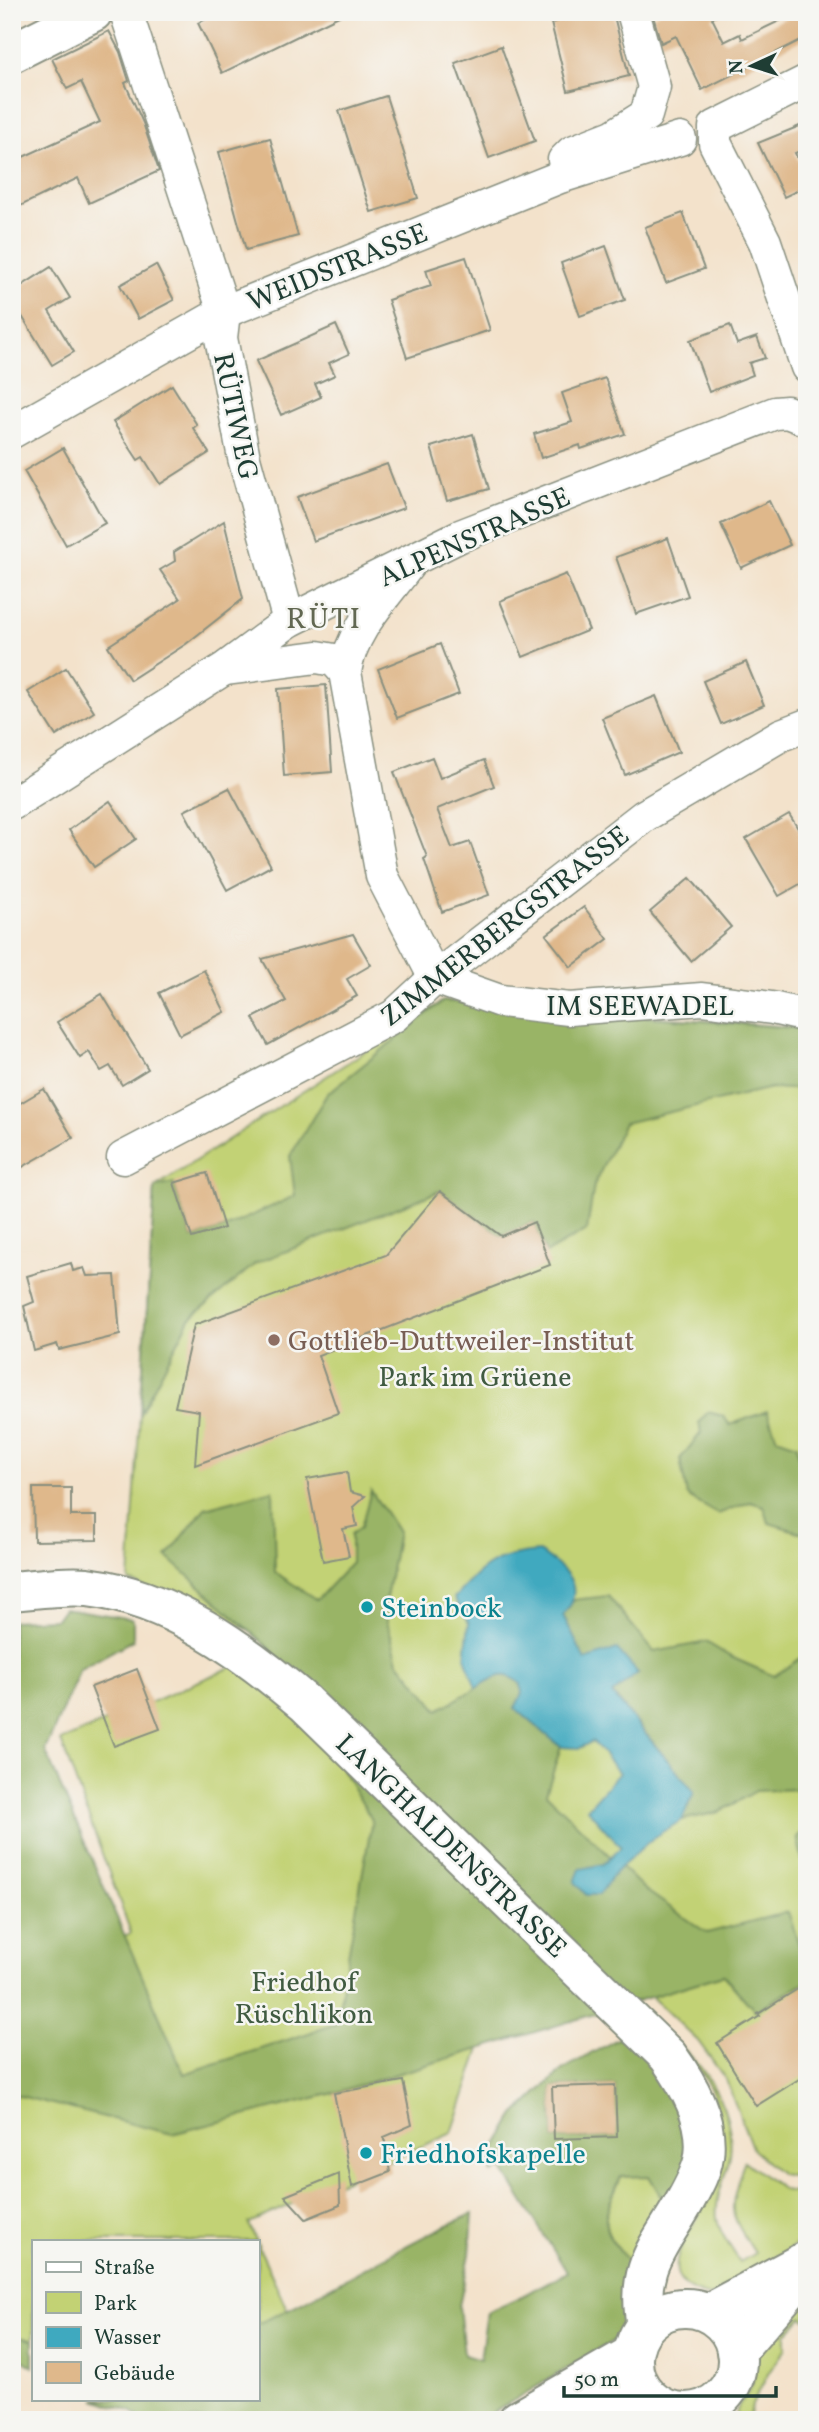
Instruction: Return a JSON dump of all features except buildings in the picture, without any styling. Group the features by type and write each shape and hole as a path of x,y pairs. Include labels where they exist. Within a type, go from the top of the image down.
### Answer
{"main road":[{"path":"12,53 93,12"},
{"name":"LANGHALDENSTRASSE","path":"12,1591 84,1587 124,1594 181,1618 259,1664 305,1703 668,2056 686,2081 696,2104 704,2136 704,2155 697,2179 679,2213 654,2249 643,2300 640,2340"},
{"path":"694,2311 807,2260"},
{"path":"650,2262 660,2283 694,2311"},
{"path":"736,2351 807,2270"},
{"path":"518,2420 640,2340 667,2311 694,2311 717,2319 730,2333 736,2351 734,2375 723,2395 698,2413 661,2406 646,2394 635,2376 640,2340"},
{"path":"573,2420 606,2402 646,2394"}],"street":[{"name":"RÜTIWEG","path":"126,12 224,312 221,338 244,458 289,621"},
{"path":"560,177 560,163 572,152 613,136 646,115 654,87 633,12"},
{"path":"807,81 715,127 715,143 765,242 807,367"},
{"name":"WEIDSTRASSE","path":"12,432 224,312 560,177 680,139"},
{"name":"ALPENSTRASSE","path":"13,804 224,669 289,621 460,536 775,413 787,411 807,420"},
{"path":"413,559 356,636 348,653 345,671 382,876 435,978"},
{"path":"224,669 317,657 334,660 345,671"},
{"name":"ZIMMERBERGSTRASSE","path":"123,1158 394,1016 435,978 644,816 781,735 807,725"},
{"name":"IM SEEWADEL","path":"435,978 500,1001 569,1009 702,999 772,1008 807,1016"}],"green space":[{"name":"Park im Grüene","path":"443,1001 807,1028 807,2179 781,2174 753,2150 726,2080 698,2041 274,1640 129,1581 155,1187"},
{"path":"443,1001 807,1029 807,1090 771,1088 624,1123 594,1185 587,1230 546,1253 534,1222 501,1236 440,1191 256,1263 190,1319 140,1414 155,1187 174,1183 192,1238 224,1228 295,1196 290,1156 327,1094"},
{"path":"767,1411 777,1438 797,1445 803,1483 807,1482 805,1534 769,1523 764,1506 750,1502 718,1514 687,1496 680,1459 701,1433 699,1422 708,1412 723,1416 730,1425"},
{"path":"273,1490 275,1572 317,1600 351,1563 351,1534 361,1527 371,1491 398,1532 384,1610 398,1661 438,1710 499,1675 512,1677 521,1684 522,1694 515,1708 561,1747 546,1794 644,1889 707,1933 788,1912 807,1968 807,1981 755,2011 723,1975 334,2093 172,2134 12,2094 12,1621 56,1619 64,1608 133,1619 133,1640 80,1669 45,1750 184,2074 336,2024 372,1820 272,1651 167,1557 205,1508"},
{"path":"608,1596 654,1652 706,1642 731,1657 774,1676 801,1658 807,1658 807,1766 798,1789 756,1791 719,1812 682,1820 694,1792 612,1693 638,1673 585,1661 563,1615 573,1600"},
{"name":"Friedhof Rüschlikon","path":"241,1663 517,1938 452,2133 249,2223 256,2240 32,2240 32,2340 12,2336 12,1982 131,1933 61,1741"},
{"path":"807,1828 807,1879 797,1837"},
{"path":"630,2032 664,2073 689,2123 688,2165 665,2203 649,2176 621,2177 610,2203 607,2230 630,2262 632,2310 621,2336 481,2420 141,2420 133,2412 98,2400 259,2400 259,2323 473,2214 470,2254 459,2306 464,2355 480,2360 487,2312 567,2272 502,2168 492,2173 492,2153 515,2115 562,2070","holes":["615,2085 616,2137 554,2139 552,2087"]},
{"path":"679,2045 710,2080 724,2109 730,2155 717,2203 717,2219 723,2236 740,2262 755,2253 739,2226 733,2209 744,2161 783,2190 807,2194 807,2238 711,2296 690,2289 683,2283 678,2277 677,2260 701,2210 717,2134 718,2110 711,2090 699,2070"},
{"path":"649,2175 665,2203 643,2232 630,2262 611,2239 607,2230 607,2213 621,2177"},
{"path":"259,2247 288,2311 259,2323"},
{"path":"807,2295 807,2320 802,2317 786,2334 786,2349 769,2372 752,2405 749,2420 734,2420 739,2405 752,2385 758,2351"},
{"path":"12,2336 32,2340 32,2366 12,2353"}],"water":[{"path":"539,1552 565,1572 573,1585 571,1603 563,1615 585,1660 617,1649 638,1673 612,1694 694,1792 682,1820 654,1837 616,1871 599,1895 586,1895 575,1882 580,1869 603,1864 621,1847 587,1809 619,1773 593,1741 580,1748 561,1747 515,1708 522,1694 521,1684 515,1679 499,1676 476,1688 465,1657 469,1623 454,1598 491,1564 511,1556"}],"place":[{"name":"Gottlieb-Duttweiler-Institut","path":"274,1340"},
{"name":"Steinbock","path":"367,1607"},
{"name":"Friedhofskapelle","path":"366,2153"}],"district":[{"name":"RÜTI","path":"324,618"}]}
